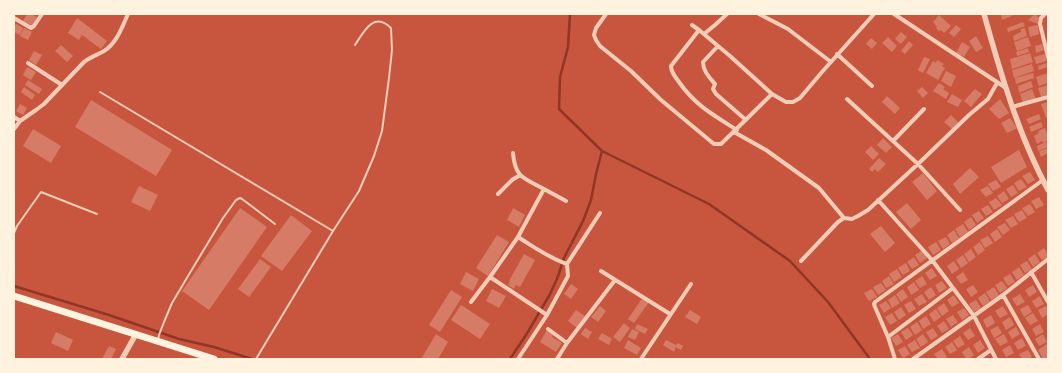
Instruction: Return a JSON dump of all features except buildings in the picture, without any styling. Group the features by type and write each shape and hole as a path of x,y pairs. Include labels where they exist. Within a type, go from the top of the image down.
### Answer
{"main road":[{"path":"14,296 136,334 159,338 203,357 214,359"}],"street":[{"path":"14,18 31,28 42,14"},
{"path":"14,128 20,121 36,110 84,62 105,50 114,42 128,14"},
{"path":"606,14 596,28 594,35 600,46 630,70 661,100 714,144 721,144 772,94"},
{"path":"704,34 727,14"},
{"path":"759,14 788,28 831,62"},
{"path":"692,24 772,94 786,102 793,102 800,98 837,54 874,14"},
{"path":"894,14 1006,88"},
{"path":"984,14 1012,106 1033,160 1048,190"},
{"path":"1045,14 1041,18 1040,24 1048,57"},
{"path":"699,30 671,66 671,70 682,86 696,102 708,111 819,188 844,218"},
{"path":"718,46 702,64 706,74 715,84 713,89 716,94 746,120"},
{"path":"837,54 872,86"},
{"path":"28,63 62,85"},
{"path":"801,261 838,222 844,218 852,219 868,210 970,114 988,99 997,82"},
{"path":"1012,106 1048,97"},
{"path":"847,99 918,164 960,210"},
{"path":"893,141 924,109"},
{"path":"14,117 20,121"},
{"path":"513,153 516,170 520,175 566,201"},
{"path":"498,194 512,180 520,175"},
{"path":"895,359 888,337 875,307 875,302 1043,180"},
{"path":"471,302 518,237 544,189"},
{"path":"878,200 932,260 974,316 996,359"},
{"path":"518,359 546,315 568,276 565,263 600,213"},
{"path":"518,237 555,260 565,263"},
{"path":"913,359 1003,295 1048,259"},
{"path":"601,271 670,314"},
{"path":"1032,272 1048,302"},
{"path":"490,277 546,315"},
{"path":"557,359 567,343 615,280"},
{"path":"641,359 691,284"},
{"path":"888,337 953,288"},
{"path":"1003,295 1038,359"},
{"path":"548,329 567,343"},
{"path":"122,359 136,334"},
{"path":"978,359 992,350"}],"lane":[{"path":"256,359 332,231 359,191 374,156 382,131 392,50 391,28 388,24 380,21 374,22 366,28 354,45"},
{"path":"100,92 332,231"},
{"path":"14,233 17,226 41,192 97,214"},
{"path":"159,338 172,303 223,218 236,200 240,198 242,199 275,224"}],"waterway":[{"path":"570,14 568,47 560,77 559,109 602,151 709,204 790,261 828,302 870,359"},
{"path":"510,359 549,296 564,258 583,221 591,200 602,151"},
{"path":"14,286 109,315 179,339 214,347 252,359"}]}
